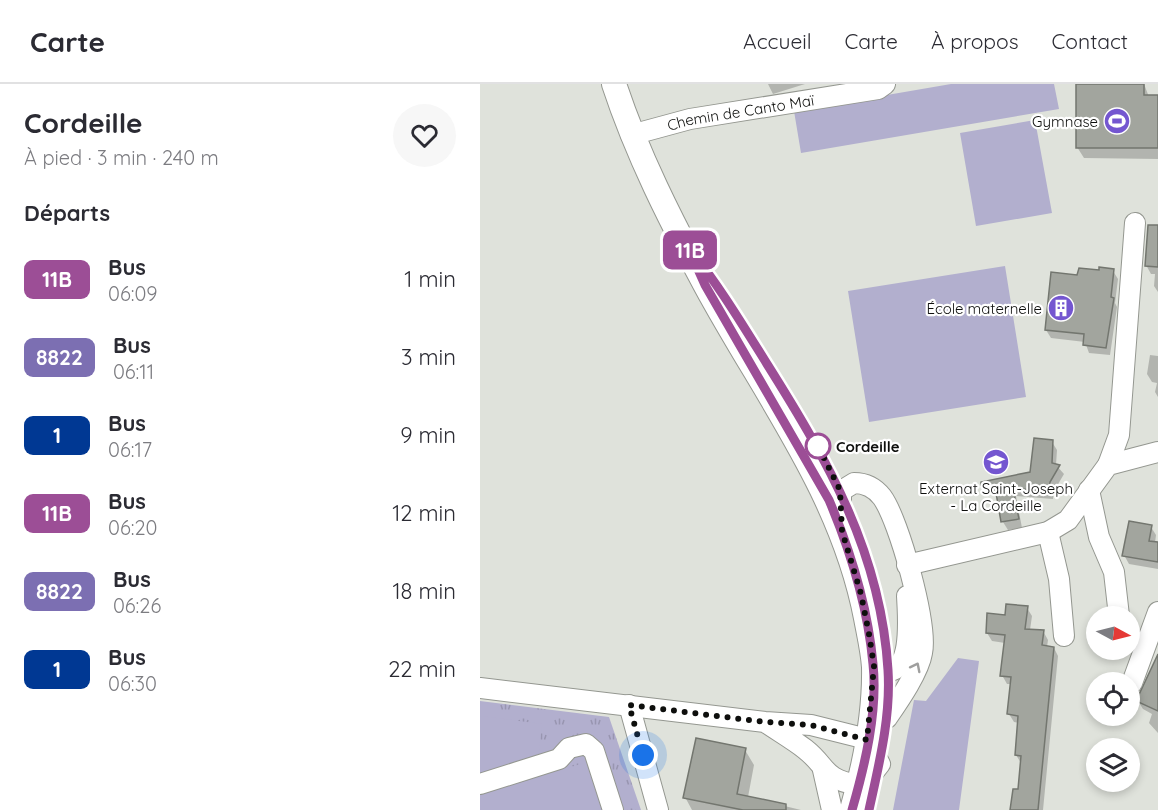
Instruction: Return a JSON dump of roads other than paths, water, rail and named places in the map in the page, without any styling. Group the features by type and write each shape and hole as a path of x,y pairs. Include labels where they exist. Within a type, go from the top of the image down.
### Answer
{"main road":[{"path":"614,84 631,135 705,285 809,461 842,531 881,668"},
{"path":"688,247 713,278 825,458 840,490 876,589 881,668 875,725 852,810"},
{"path":"869,810 880,764 875,725"}],"street":[{"name":"Chemin de Canto Maï","path":"631,135 690,120 878,89 885,84"},
{"path":"907,565 1048,532 1068,520 1108,465 1119,435 1135,223"},
{"path":"1108,465 1158,452"},
{"path":"480,688 765,722 875,725 922,655 924,633 917,595 907,565 885,503 874,489 854,483 840,490 842,531"},
{"path":"865,485 898,569 908,618"},
{"path":"1089,490 1099,537 1114,572 1118,606"},
{"path":"1048,532 1059,579 1064,636"},
{"path":"881,668 900,663 907,649 907,565"},
{"path":"1135,672 1158,612"},
{"path":"629,705 658,810"},
{"path":"765,722 807,750 823,770 846,783 858,785 869,778 880,764"},
{"path":"480,784 559,759 569,748 585,744 594,751 614,810"},
{"path":"823,770 832,810"}],"place":[{"name":"Gymnase","path":"1117,121"},
{"name":"École maternelle","path":"1061,308"},
{"name":"Cordeille","path":"818,446"},
{"name":"Externat Saint-Joseph - La Cordeille","path":"996,462"}]}
